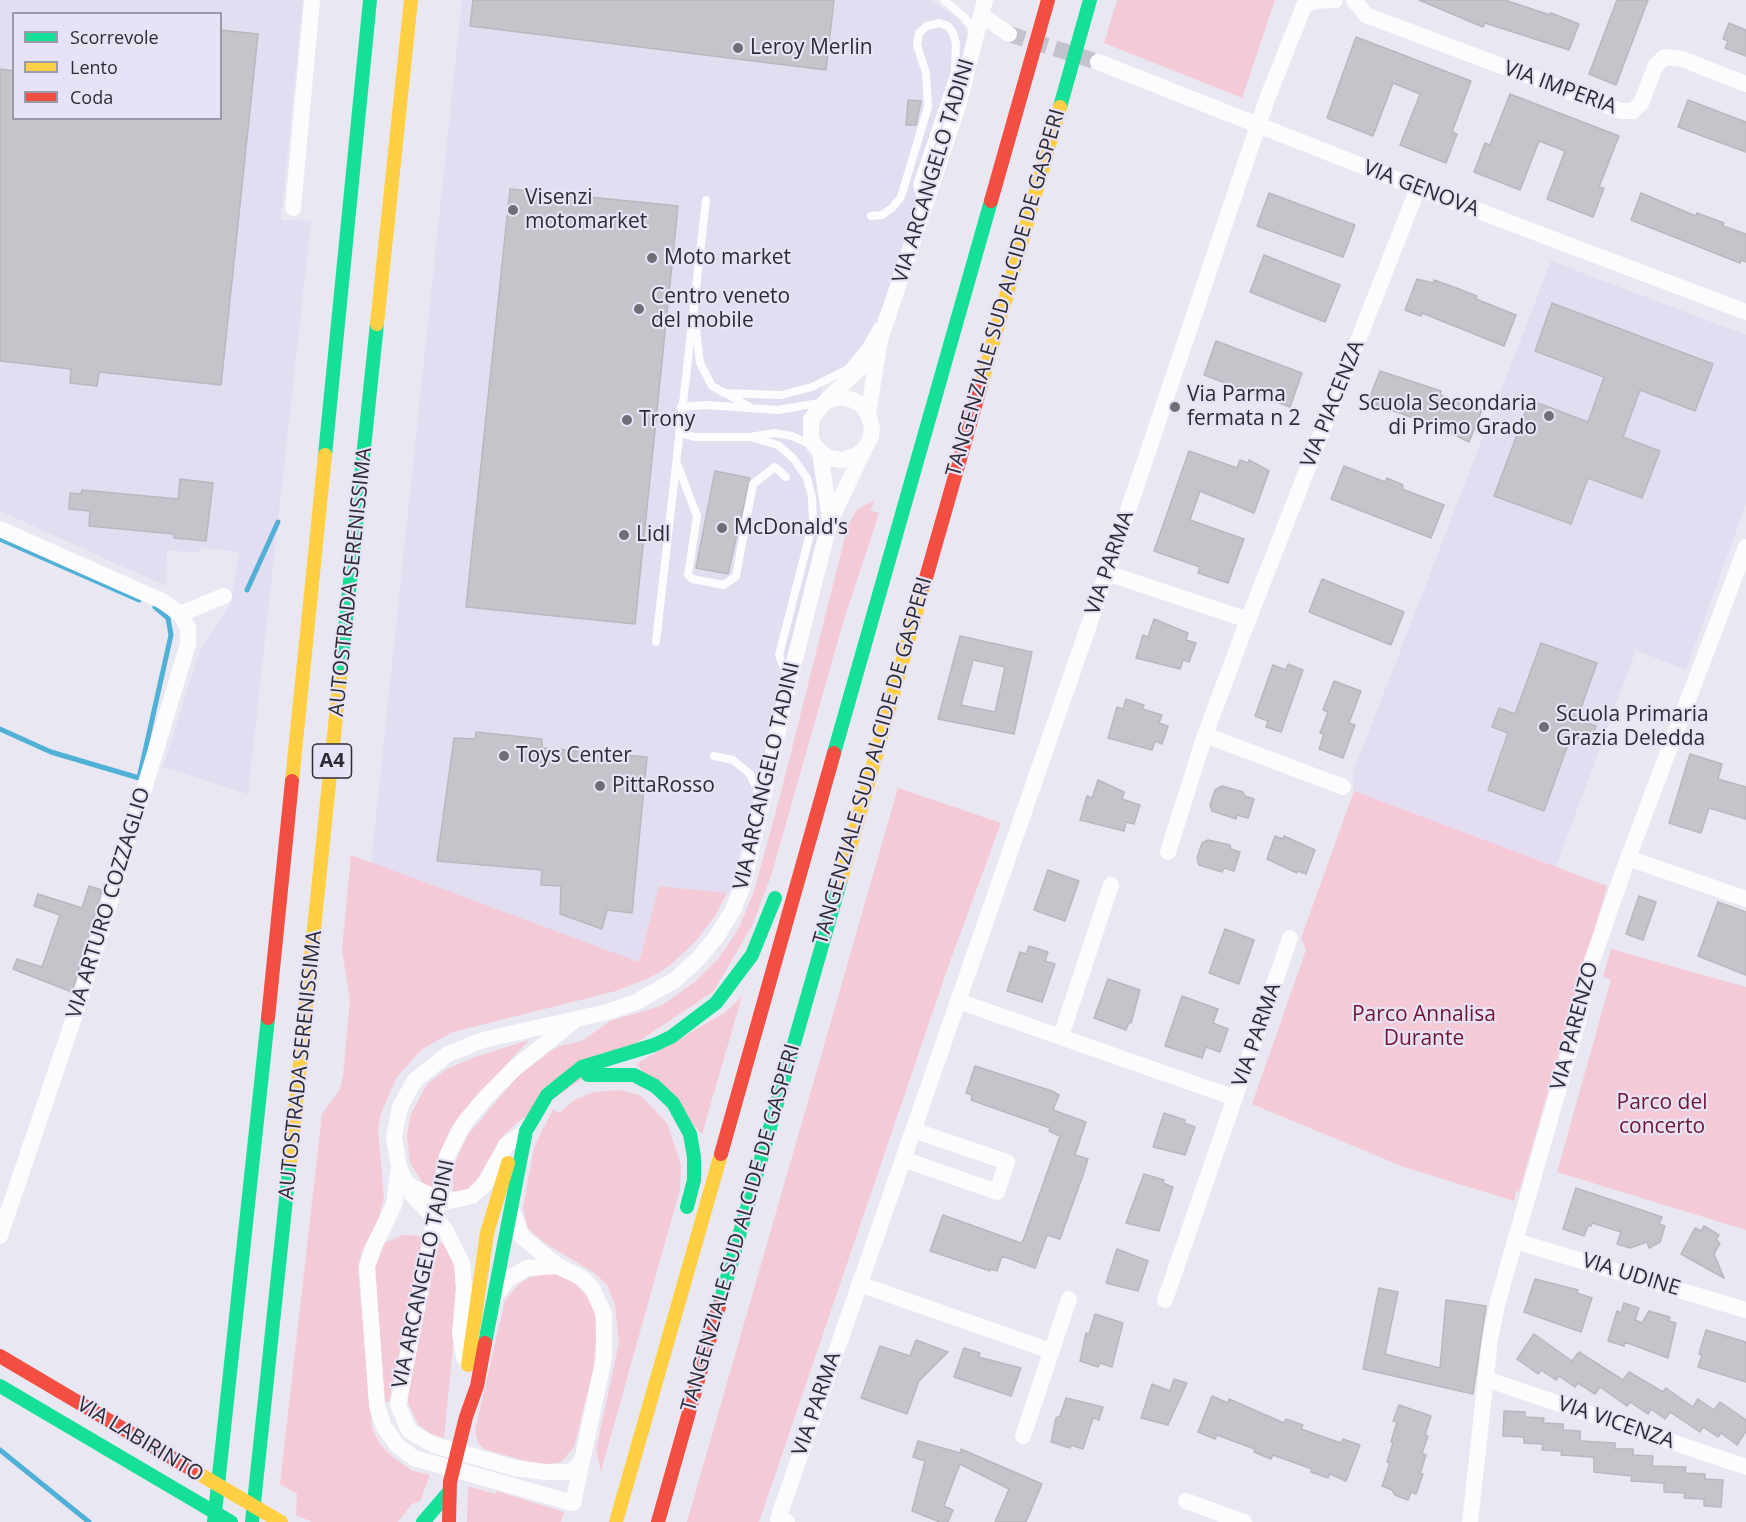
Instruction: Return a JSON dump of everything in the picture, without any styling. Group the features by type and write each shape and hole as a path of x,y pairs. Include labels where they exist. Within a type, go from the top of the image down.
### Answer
{"main road":[{"name":"AUTOSTRADA SERENISSIMA","path":"214,1522 256,1142 370,0"},
{"name":"AUTOSTRADA SERENISSIMA","path":"252,1522 411,0"},
{"name":"TANGENZIALE SUD ALCIDE DE GASPERI","path":"616,1522 1048,0"},
{"name":"TANGENZIALE SUD ALCIDE DE GASPERI","path":"658,1522 1090,0"},
{"path":"788,861 798,842 815,826"},
{"path":"466,1418 467,1371 487,1233 508,1161 547,1095 590,1063 636,1051 670,1037 708,1010 730,988 752,955 778,888"},
{"path":"573,1075 610,1072 634,1076 655,1086 672,1102 685,1123 694,1157 694,1180 683,1223"},
{"path":"449,1522 449,1488 466,1418 477,1386 526,1131"},
{"path":"669,1335 672,1275"},
{"name":"VIA LABIRINTO","path":"0,1356 281,1522"},
{"name":"VIA LABIRINTO","path":"0,1386 231,1522"},
{"path":"423,1522 449,1488"}],"street":[{"path":"293,208 312,0"},
{"path":"1258,125 1297,18 1304,6 1314,1 1335,0"},
{"name":"VIA IMPERIA","path":"1354,0 1366,15 1621,111 1633,111 1641,103 1656,65 1665,57 1682,59 1746,84"},
{"path":"983,7 1009,34"},
{"name":"VIA ARCANGELO TADINI","path":"512,1207 517,1228 522,1237 558,1266 582,1278 592,1288 604,1314 604,1358 573,1503 414,1458 397,1445 384,1427 377,1406 367,1266 394,1205 399,1167 394,1137 397,1117 409,1089 422,1073 448,1053 469,1044 622,1008 650,996 675,980 708,948 726,923 739,896 762,806 789,682 830,521 871,437 872,427 868,414 880,340 958,106 983,7"},
{"name":"VIA GENOVA","path":"1098,62 1419,188 1746,312"},
{"name":"VIA PARMA","path":"784,1522 778,1519 1107,573 1258,125"},
{"name":"VIA PIACENZA","path":"1168,852 1205,735 1248,620 1419,188"},
{"name":"VIA ARCANGELO TADINI","path":"830,521 817,449 810,430 811,418 859,369 880,340"},
{"path":"826,401 839,397 853,400 868,414"},
{"path":"817,449 829,458 842,460 864,450"},
{"path":"0,529 162,601 180,614 224,596"},
{"name":"VIA PARENZO","path":"1470,1522 1486,1378 1498,1301 1578,1021 1590,967 1628,858 1746,547"},
{"path":"1107,573 1248,620"},
{"name":"VIA ARTURO COZZAGLIO","path":"0,1236 82,994 188,644 188,628 180,614"},
{"path":"1205,735 1343,787"},
{"path":"1628,858 1746,898"},
{"path":"1061,1036 1111,885"},
{"name":"VIA PARMA","path":"1165,1300 1290,938"},
{"name":"VIA PARMA","path":"958,1000 1235,1098"},
{"name":"VIA ARCANGELO TADINI","path":"578,1018 516,1067 494,1089 464,1123 451,1148 443,1171 398,1405 409,1431 434,1445 514,1468 545,1472 571,1472 582,1461"},
{"path":"903,1160 997,1192 1007,1162 913,1130"},
{"path":"427,1204 463,1200 479,1191 506,1145 526,1131"},
{"name":"VIA ARCANGELO TADINI","path":"399,1167 408,1185 427,1204"},
{"path":"427,1204 445,1229 462,1263 464,1288 460,1334 467,1371"},
{"name":"VIA UDINE","path":"1515,1241 1746,1310"},
{"path":"495,1296 508,1279 527,1268 558,1266"},
{"path":"859,1284 1051,1351"},
{"path":"1023,1436 1069,1299"},
{"name":"VIA VICENZA","path":"1486,1378 1746,1467"},
{"path":"1186,1501 1245,1522"}],"lane":[{"path":"944,0 971,26 974,44"},
{"path":"871,216 887,211 901,197 928,106 926,73 917,45 919,33 927,26 939,23 948,26 953,33 956,43 955,72 917,185 924,210"},
{"path":"656,642 681,407 695,316 706,200"},
{"path":"723,393 781,395 812,387 848,369 866,347 894,299"},
{"path":"695,316 700,363 712,386 754,409"},
{"path":"723,408 753,395"},
{"path":"681,407 705,405 778,410 826,401"},
{"path":"679,432 694,437 774,433 792,436 817,449"},
{"path":"750,436 778,446 793,458 807,477 812,497 813,522 779,655 789,682"},
{"path":"676,463 697,516 688,575 692,579 724,585 736,576 753,484 775,467 786,477"},
{"path":"714,756 733,760 750,774 762,806"}],"shaded area":[{"path":"0,0 303,0 281,220 311,221 248,794 163,767 200,650 231,603 239,552 202,548 196,553 167,550 166,586 0,511"},
{"path":"462,0 929,0 957,18 965,29 967,38 968,50 895,284 858,354 848,365 826,378 806,437 806,450 818,467 823,523 730,890 727,893 659,886 639,962 371,864"},
{"path":"1551,261 1746,335 1746,504 1686,670 1636,650 1556,867 1354,791 1353,773"}],"green space":[{"path":"1117,0 1275,0 1242,98 1104,43"},
{"path":"874,500 871,511 879,513 842,626 772,873 753,924 714,991 518,1122 503,1136 468,1190 453,1192 453,1167 467,1136 517,1077 548,1053 560,1046 582,1041 610,1021 661,1006 696,981 719,958 739,928 754,891 779,800 848,525 857,510"},
{"path":"898,788 1001,823 948,967 759,1522 687,1522"},
{"name":"Parco Annalisa Durante","path":"1354,791 1607,886 1519,1192 1516,1191 1514,1201 1404,1167 1252,1104 1306,950 1301,938"},
{"path":"351,855 639,962 659,886 727,893 715,916 695,942 669,966 653,976 616,991 453,1032 422,1049 396,1078 381,1113 378,1129 384,1197 378,1221 362,1250 358,1270 372,1428 380,1444 389,1454 411,1470 430,1475 420,1501 412,1504 398,1522 312,1522 296,1515 297,1494 280,1484 322,1114 339,1091 343,1076 350,1000 342,950"},
{"name":"Parco del concerto","path":"1611,949 1746,987 1746,1230 1557,1172 1611,980 1603,977"},
{"path":"742,996 702,1134 636,1064 726,1012"},
{"path":"529,1040 465,1109 450,1129 439,1155 435,1189 424,1185 410,1163 407,1135 411,1114 427,1084 447,1069 472,1058"},
{"path":"619,1090 640,1095 667,1123 681,1165 680,1189 601,1471 596,1450 619,1343 615,1305 607,1285 596,1274 545,1243 533,1233 527,1226 523,1208 534,1147 553,1109 559,1113 574,1100 594,1092"},
{"path":"403,1235 424,1236 389,1402 385,1402 375,1267 385,1243"},
{"path":"439,1243 444,1244 454,1259 457,1305 444,1438 431,1434 418,1424 408,1403 409,1387"},
{"path":"552,1273 572,1281 589,1298 595,1315 596,1340 593,1370 574,1447 561,1462 547,1464 529,1462 484,1449 478,1443 475,1430 505,1301 518,1285 530,1277"},
{"path":"468,1486 495,1494 497,1491 564,1512 561,1522 467,1522"}],"building":[{"name":"Leroy Merlin","path":"473,0 834,0 826,70 470,26"},
{"path":"1419,0 1505,0 1550,15 1551,13 1579,24 1569,50 1485,23 1483,27"},
{"path":"1617,0 1648,0 1616,85 1589,74"},
{"path":"1729,23 1746,30 1746,56 1725,48 1728,41 1723,39"},
{"path":"222,30 258,34 221,385 99,372 97,386 70,383 71,369 0,361 0,69 12,71 12,120 222,120"},
{"path":"1356,37 1471,81 1452,132 1457,134 1446,163 1400,145 1420,94 1393,83 1373,136 1327,118"},
{"path":"1510,94 1619,136 1599,187 1604,188 1593,217 1547,199 1565,151 1539,141 1520,190 1474,172 1485,143 1490,145"},
{"path":"908,100 921,101 916,125 906,125"},
{"path":"1688,100 1746,122 1746,152 1678,127"},
{"path":"510,189 678,206 635,624 466,607"},
{"path":"1269,193 1355,225 1343,257 1257,226"},
{"path":"1641,193 1696,216 1697,213 1724,223 1723,226 1746,234 1746,262 1741,260 1740,263 1631,220"},
{"path":"1264,255 1340,285 1325,322 1250,292"},
{"path":"1417,279 1433,283 1434,280 1459,289 1477,296 1476,299 1516,315 1504,346 1422,313 1421,316 1405,310"},
{"name":"Scuola Secondaria di Primo Grado","path":"1552,303 1713,364 1695,411 1640,390 1623,437 1660,451 1642,498 1588,478 1571,524 1494,496 1530,400 1588,422 1604,377 1535,351"},
{"path":"1216,341 1302,373 1290,407 1204,375"},
{"path":"1380,371 1441,391 1440,395 1482,410 1469,442 1439,427 1368,402"},
{"path":"1189,451 1237,468 1240,460 1248,463 1249,460 1269,471 1254,513 1200,491 1190,520 1244,539 1228,583 1198,573 1200,567 1154,551"},
{"path":"1344,466 1385,482 1387,478 1403,485 1402,489 1444,505 1431,538 1331,499"},
{"name":"McDonald's","path":"715,471 750,478 728,574 696,568"},
{"path":"180,479 213,483 206,541 174,538 174,534 89,526 90,511 69,509 70,493 81,494 82,490 178,499"},
{"path":"1322,579 1404,612 1391,645 1309,612"},
{"path":"1154,619 1188,633 1186,640 1196,643 1189,662 1183,660 1180,669 1136,658 1143,635 1148,637"},
{"path":"960,636 1032,652 1014,734 938,719","holes":["973,660 1005,667 995,712 961,705"]},
{"name":"Scuola Primaria Grazia Deledda","path":"1541,643 1597,663 1577,719 1596,726 1590,743 1571,736 1544,811 1488,790 1508,733 1492,727 1499,708 1515,714"},
{"path":"1288,664 1303,670 1281,732 1266,727 1268,721 1255,716 1273,665 1286,670"},
{"path":"1334,681 1361,691 1349,723 1355,725 1343,758 1319,749 1324,734 1320,733 1328,712 1323,710"},
{"path":"1126,699 1144,705 1142,709 1162,715 1159,723 1168,726 1162,744 1155,741 1152,750 1108,738 1117,707 1123,709"},
{"path":"476,732 542,739 542,748 647,757 632,913 607,910 602,929 560,914 561,886 541,885 542,870 437,861 454,738 475,739"},
{"path":"1690,754 1722,764 1718,779 1746,787 1746,819 1709,808 1701,833 1669,823"},
{"path":"1098,780 1124,792 1122,799 1140,805 1134,824 1126,822 1124,831 1080,820 1087,796 1092,798"},
{"path":"1222,786 1243,792 1245,796 1254,799 1248,818 1237,815 1236,819 1212,811 1210,805 1215,790"},
{"path":"1275,836 1283,839 1284,836 1315,850 1306,874 1298,871 1297,873 1267,859"},
{"path":"1208,840 1230,845 1231,849 1240,852 1234,871 1224,868 1222,872 1199,865 1197,858 1202,843"},
{"path":"1048,870 1079,881 1065,921 1034,910"},
{"path":"89,886 102,890 72,992 13,969 17,959 42,967 60,915 34,906 38,894 82,908"},
{"path":"1639,896 1656,902 1643,940 1626,934"},
{"path":"1718,902 1746,912 1746,975 1698,956"},
{"path":"1225,929 1254,940 1239,984 1209,973"},
{"path":"1029,946 1048,952 1045,961 1055,964 1042,1002 1007,991 1020,952 1026,954"},
{"path":"1108,979 1140,990 1131,1023 1129,1022 1126,1030 1094,1018"},
{"path":"1182,996 1218,1009 1213,1023 1228,1029 1220,1052 1206,1047 1202,1058 1165,1046"},
{"path":"975,1066 1052,1091 1059,1095 1053,1110 1086,1122 1075,1155 1088,1159 1082,1178 1060,1239 1047,1235 1035,1268 1002,1256 997,1271 990,1269 990,1271 930,1251 943,1215 1021,1243 1060,1136 1049,1131 1050,1128 971,1100 972,1095 966,1093"},
{"path":"1164,1113 1185,1120 1184,1123 1195,1127 1185,1155 1153,1147"},
{"path":"1144,1174 1164,1180 1163,1183 1173,1187 1159,1231 1126,1223"},
{"path":"1576,1188 1662,1217 1659,1224 1665,1226 1660,1242 1649,1248 1647,1242 1630,1248 1617,1244 1621,1232 1592,1223 1588,1226 1584,1236 1563,1229"},
{"path":"1704,1226 1719,1235 1716,1240 1720,1243 1714,1254 1724,1278 1681,1254 1695,1228 1701,1231"},
{"path":"1117,1249 1148,1261 1138,1291 1106,1283"},
{"path":"1535,1279 1578,1290 1577,1293 1592,1298 1581,1332 1524,1312"},
{"path":"1379,1288 1398,1292 1385,1354 1440,1368 1446,1300 1486,1306 1473,1394 1363,1369"},
{"path":"1624,1303 1639,1308 1635,1320 1642,1323 1649,1311 1670,1317 1669,1321 1676,1323 1668,1358 1625,1342 1624,1346 1608,1341 1617,1311 1621,1313"},
{"path":"1095,1314 1123,1323 1112,1367 1100,1363 1098,1367 1080,1361 1086,1333 1089,1334"},
{"path":"1706,1330 1746,1342 1746,1382 1698,1367"},
{"path":"1534,1334 1572,1361 1579,1352 1623,1380 1629,1372 1663,1392 1666,1388 1693,1407 1698,1399 1714,1410 1720,1402 1746,1420 1746,1431 1737,1445 1721,1433 1718,1437 1703,1427 1700,1432 1670,1412 1665,1419 1651,1409 1648,1414 1630,1402 1627,1406 1600,1387 1595,1394 1578,1383 1575,1387 1559,1376 1556,1380 1541,1370 1538,1374 1517,1359"},
{"path":"916,1340 948,1352 919,1381 907,1414 861,1398 880,1346 910,1356"},
{"path":"964,1348 980,1353 978,1357 1021,1368 1011,1396 954,1377"},
{"path":"1174,1379 1187,1383 1168,1425 1141,1418 1152,1384 1170,1391"},
{"path":"1212,1396 1228,1403 1229,1399 1284,1423 1286,1419 1303,1425 1301,1429 1341,1443 1343,1439 1360,1445 1346,1481 1330,1474 1328,1478 1311,1472 1312,1469 1273,1455 1271,1459 1254,1452 1255,1449 1217,1435 1215,1439 1198,1432"},
{"path":"1066,1398 1103,1407 1099,1420 1093,1418 1083,1449 1071,1445 1070,1448 1051,1442 1056,1418 1060,1416"},
{"path":"1399,1405 1431,1416 1425,1435 1428,1436 1422,1453 1426,1455 1420,1474 1423,1474 1416,1494 1411,1492 1408,1500 1382,1486 1390,1463 1387,1462 1397,1422 1393,1421"},
{"path":"1504,1411 1525,1412 1525,1417 1544,1418 1543,1423 1563,1424 1563,1430 1580,1431 1580,1441 1615,1443 1615,1449 1633,1449 1633,1455 1653,1456 1652,1466 1686,1467 1685,1473 1705,1474 1705,1479 1723,1480 1721,1507 1704,1506 1704,1499 1684,1498 1685,1493 1664,1492 1664,1483 1631,1481 1632,1476 1594,1472 1594,1457 1561,1455 1562,1451 1542,1450 1543,1444 1524,1443 1524,1437 1503,1436"},
{"path":"918,1441 960,1453 961,1449 1042,1484 1026,1522 995,1522 1009,1489 960,1464 944,1506 953,1510 948,1522 940,1522 912,1511 925,1461 913,1457"}],"waterway":[{"path":"247,590 278,522"},
{"path":"0,539 139,600"},
{"path":"0,729 51,752 139,778 171,635 168,618 155,607"},
{"path":"0,1450 89,1522"}],"tunnel":[{"path":"1009,34 1098,62"}],"traffic: fast":[{"path":"325,455 370,0"},
{"path":"1060,107 1090,0"},
{"path":"834,753 991,201"},
{"path":"340,677 377,324"},
{"path":"719,1306 841,879"},
{"path":"526,1131 547,1095 582,1067 654,1045 671,1037 716,1003 752,955 775,898"},
{"path":"214,1522 268,1018"},
{"path":"588,1075 634,1075 655,1086 673,1103 690,1134 694,1157 694,1180 687,1207"},
{"path":"485,1343 526,1131"},
{"path":"252,1522 290,1161"},
{"path":"0,1386 231,1522"},
{"path":"423,1522 448,1493"}],"traffic: slow":[{"path":"377,324 411,0"},
{"path":"981,385 1060,107"},
{"path":"292,781 325,455"},
{"path":"841,879 924,585"},
{"path":"290,1161 340,677"},
{"path":"616,1522 721,1154"},
{"path":"468,1365 487,1233 508,1163"},
{"path":"191,1469 281,1522"}],"traffic: jam":[{"path":"991,201 1048,0"},
{"path":"924,585 981,385"},
{"path":"721,1154 834,753"},
{"path":"268,1018 292,781"},
{"path":"658,1522 719,1306"},
{"path":"449,1522 450,1482 466,1417 477,1386 485,1343"},
{"path":"0,1356 191,1469"}],"place":[{"name":"Leroy Merlin","path":"738,48"},
{"name":"Visenzi motomarket","path":"513,210"},
{"name":"Moto market","path":"652,258"},
{"name":"Centro veneto del mobile","path":"639,309"},
{"name":"Via Parma fermata n 2","path":"1175,407"},
{"name":"Scuola Secondaria di Primo Grado","path":"1549,416"},
{"name":"Trony","path":"627,420"},
{"name":"McDonald's","path":"722,528"},
{"name":"Lidl","path":"624,535"},
{"name":"Scuola Primaria Grazia Deledda","path":"1544,727"},
{"name":"Toys Center","path":"504,756"},
{"name":"PittaRosso","path":"600,786"}]}
